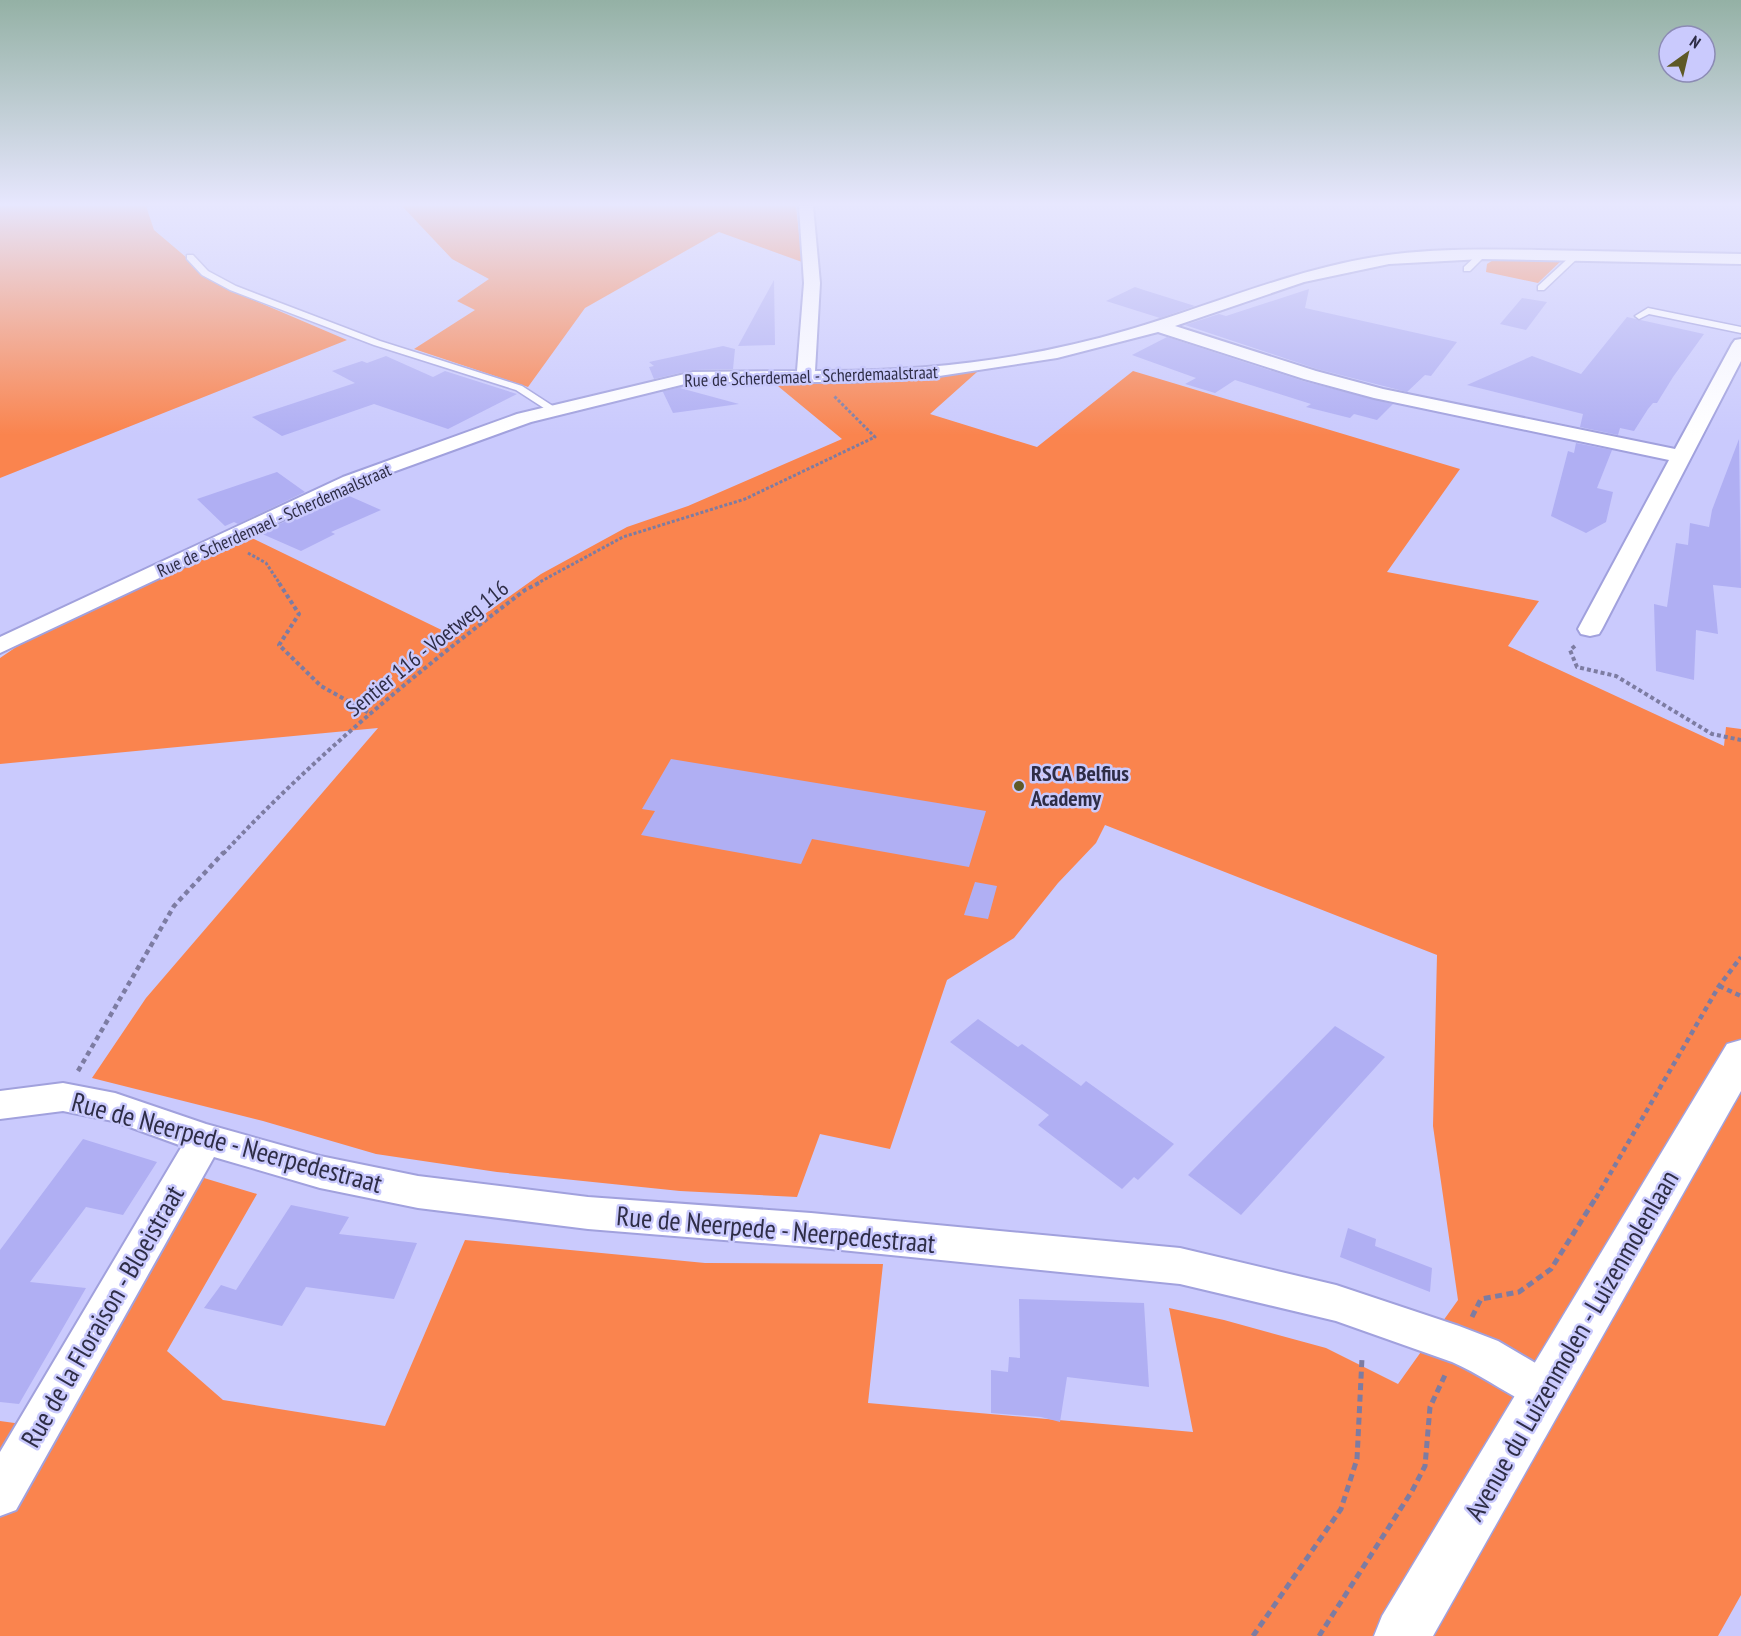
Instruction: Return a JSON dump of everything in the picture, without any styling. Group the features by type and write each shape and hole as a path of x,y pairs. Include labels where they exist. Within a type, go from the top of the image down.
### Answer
{"street":[{"path":"812,282 812,376"},
{"name":"Rue de Scherdemael - Scherdemaalstraat","path":"0,646 350,481 524,418 693,377 924,373 995,365 1102,342 1158,326 1284,282"},
{"path":"1158,326 1351,386 1500,420 1683,457"},
{"path":"1590,629 1741,344"},
{"name":"Avenue du Luizenmolen - Luizenmolenlaan","path":"1402,1636 1544,1390 1739,1062"},
{"name":"Rue de Neerpede - Neerpedestraat","path":"0,1105 63,1097 115,1107 205,1138 320,1172 429,1193 588,1213 811,1230 1180,1266 1336,1303 1483,1355 1544,1390"},
{"name":"Rue de la Floraison - Bloeistraat","path":"0,1494 205,1138"}],"lane":[{"path":"222,282 377,343 519,388 554,410"},
{"path":"1540,288 1546,282"},
{"path":"1639,316 1648,312 1665,314 1741,330"}],"path":[{"name":"Sentier 116 - Voetweg 116","path":"63,1097 174,906 270,803 435,658 535,584 623,537 745,499 874,437 855,415 812,376"},
{"path":"227,540 266,564 298,614 279,645 321,686 371,714"},
{"path":"1590,629 1570,650 1577,667 1616,676 1712,734 1741,740"},
{"path":"1319,1636 1412,1491 1425,1466 1430,1407 1481,1299 1520,1292 1551,1269 1593,1203 1719,986 1741,957"},
{"path":"1719,986 1738,995"},
{"path":"1253,1636 1341,1509 1357,1459 1362,1358"}],"shaded area":[{"path":"0,282 218,282 232,291 347,340 0,478"},
{"path":"484,282 630,282 585,308 528,387 414,349 475,310 457,301"},
{"path":"1133,371 1460,469 1387,572 1539,601 1508,646 1724,746 1726,727 1741,729 1741,1595 1718,1636 0,1636 0,1421 58,1429 204,1178 257,1194 167,1351 223,1400 385,1426 465,1240 705,1263 883,1264 868,1403 1193,1432 1169,1308 1224,1320 1326,1348 1398,1384 1458,1300 1433,1126 1437,955 1105,825 1096,843 1058,883 1014,938 947,980 890,1149 820,1134 797,1197 680,1191 497,1172 376,1154 263,1121 92,1078 146,998 378,728 0,764 0,658 25,641 250,537 454,636 541,574 627,527 688,506 842,439 773,382 905,377 977,372 930,414 1037,447"}],"building":[{"path":"773,282 774,282 775,345 738,346"},
{"path":"1135,287 1195,306 1160,318 1106,301"},
{"path":"1309,289 1305,308 1457,342 1431,376 1425,375 1407,392 1317,369 1185,325 1219,314 1226,316"},
{"path":"1522,298 1547,302 1526,330 1500,324"},
{"path":"1627,317 1704,334 1657,403 1653,403 1648,409 1634,431 1620,428 1618,435 1580,427 1583,414 1467,385 1532,356 1581,374"},
{"path":"1167,337 1303,381 1393,404 1377,420 1354,414 1350,418 1306,407 1311,404 1235,380 1215,393 1185,384 1196,378 1132,355"},
{"path":"723,346 735,349 733,369 692,370 654,379 649,367 654,366 649,362"},
{"path":"386,356 433,377 445,371 517,394 448,429 374,404 282,436 252,417 355,383 332,371"},
{"path":"698,384 680,388 739,404 673,413 663,392 660,392"},
{"path":"1739,439 1741,588 1713,585 1718,634 1696,630 1694,680 1656,671 1654,604 1667,607 1676,543 1688,545 1690,523 1709,527 1712,510"},
{"path":"1576,443 1612,450 1597,488 1613,492 1606,522 1586,533 1551,516 1568,451 1574,453"},
{"path":"277,472 305,492 238,524 234,522 225,526 197,499"},
{"path":"347,495 381,510 331,532 335,534 301,551 260,533 323,504"},
{"path":"671,759 986,811 969,867 812,839 801,864 641,835 655,811 642,809"},
{"path":"975,882 997,886 988,919 964,915"},
{"path":"978,1019 1018,1047 1022,1044 1081,1086 1086,1081 1174,1144 1138,1180 1134,1177 1122,1189 1038,1125 1049,1115 950,1042"},
{"path":"1335,1026 1385,1057 1241,1215 1188,1175"},
{"path":"83,1139 157,1162 123,1215 86,1207 30,1282 86,1288 19,1404 0,1402 0,1250"},
{"path":"291,1205 349,1217 339,1234 417,1243 394,1299 306,1287 282,1326 204,1308 221,1285 236,1290"},
{"path":"1348,1228 1376,1239 1375,1246 1432,1268 1430,1292 1340,1257"},
{"path":"1019,1299 1144,1303 1149,1387 1067,1377 1060,1422 1041,1417 991,1413 991,1370 1008,1372 1009,1357 1020,1358"}],"place":[{"name":"RSCA Belfius Academy","path":"1019,786"}]}
